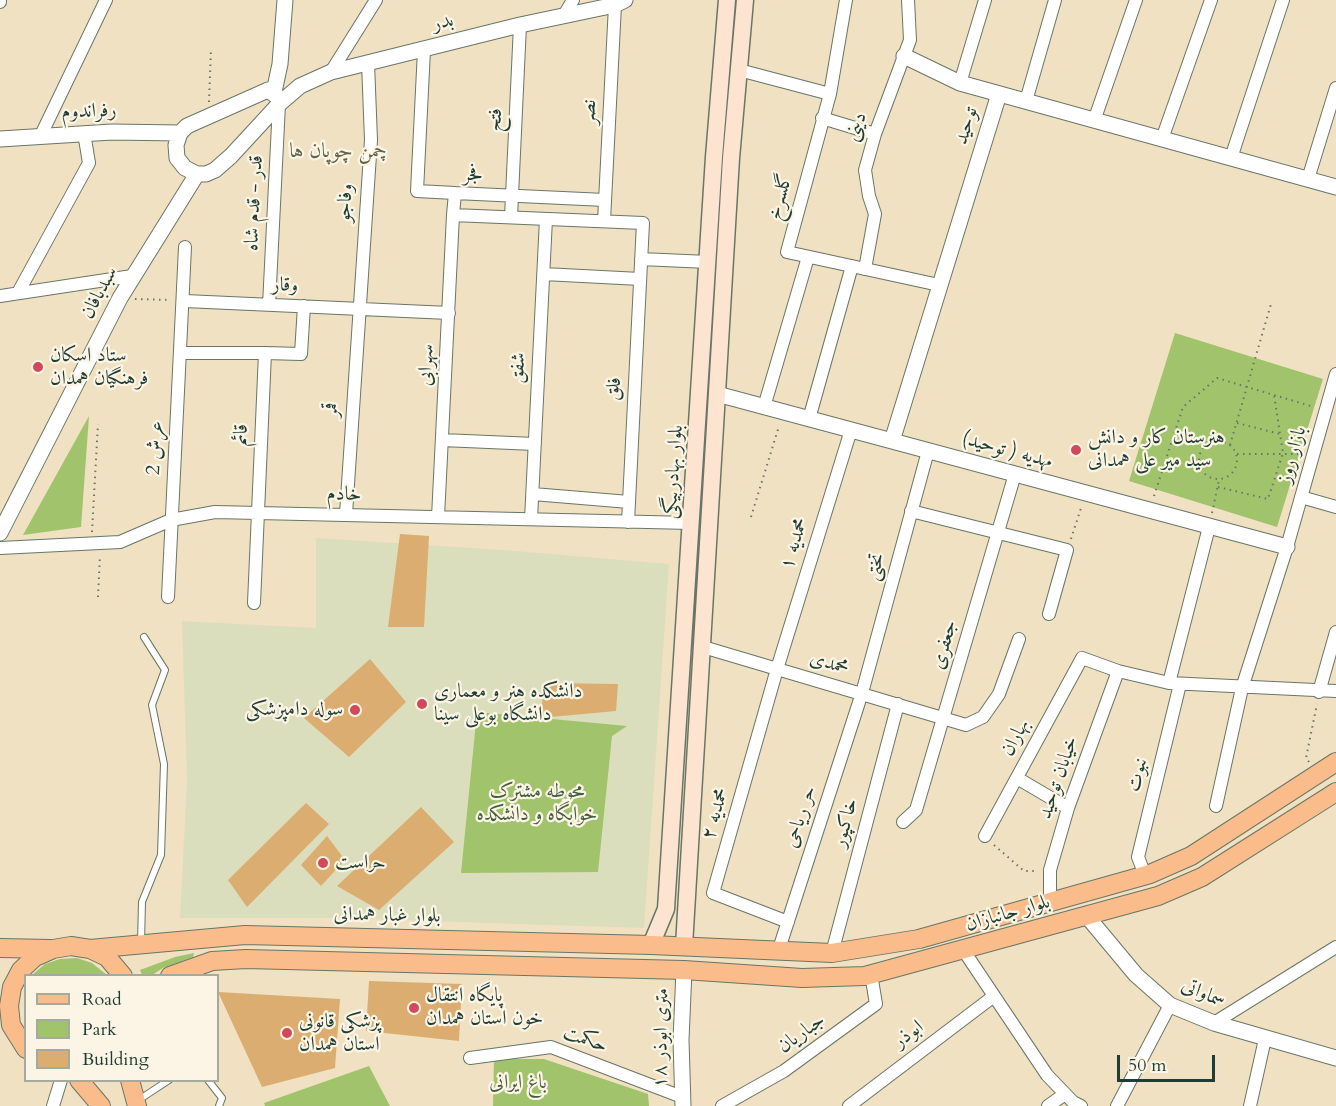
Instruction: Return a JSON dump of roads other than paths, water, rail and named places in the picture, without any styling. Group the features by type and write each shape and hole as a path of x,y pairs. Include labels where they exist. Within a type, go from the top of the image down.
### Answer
{"main road":[{"name":"بلوار بهادربیگی","path":"651,945 666,909 727,0"},
{"name":"بلوار بهادربیگی","path":"684,946 717,394 745,0"},
{"path":"700,394 717,394"},
{"name":"بلوار جانبازان","path":"684,946 832,953 919,939 1145,875 1191,856 1336,762"},
{"path":"1320,772 1335,793"},
{"name":"بلوار جانبازان","path":"173,974 212,961 246,959 665,969 802,978 871,974 964,951 1158,896 1202,877 1335,793"},
{"name":"بلوار غبار همدانی","path":"0,948 53,949 71,946 90,949 246,935 684,946"},
{"path":"24,1046 5,1022 12,987 21,970 35,957 53,949"},
{"path":"90,949 107,957 122,974"},
{"path":"81,1082 101,1106"},
{"path":"130,1082 136,1104"}],"street":[{"path":"41,135 106,0"},
{"path":"277,98 261,92 187,126 180,133 176,145 177,158 185,168 197,174 215,170 261,126 277,98 285,0"},
{"path":"331,72 376,0"},
{"path":"563,16 573,0"},
{"name":"گلسرخ","path":"846,0 830,94 787,252 939,285"},
{"name":"دینی","path":"865,269 875,214 869,196 865,170 875,134 910,40 908,0"},
{"path":"960,83 985,0"},
{"path":"1026,101 1055,0"},
{"path":"1095,121 1136,0"},
{"path":"1162,140 1211,0"},
{"path":"1232,158 1283,0"},
{"name":"بدر","path":"277,98 331,72 520,25 620,3"},
{"name":"نصر","path":"604,221 620,3"},
{"name":"فتح","path":"511,217 520,25"},
{"path":"424,50 417,191 455,193"},
{"path":"904,56 960,83 999,94"},
{"name":"وفاجو","path":"358,309 371,140 368,63"},
{"path":"739,70 830,94"},
{"path":"1308,179 1336,88"},
{"name":"توحید","path":"892,441 999,94 1336,187"},
{"name":"قدر - قدم شاه","path":"269,305 277,98"},
{"path":"822,118 875,134"},
{"path":"19,291 89,162 84,133"},
{"name":"رفراندوم","path":"0,139 84,133 180,133"},
{"name":"سبدبافان","path":"0,533 132,276 197,174"},
{"name":"فجر","path":"604,221 453,215 455,193 605,200"},
{"name":"سهرابی","path":"438,517 453,215"},
{"name":"شفق","path":"531,519 546,219"},
{"name":"فلق","path":"604,221 643,223 628,522"},
{"name":"عرش 2","path":"168,597 185,301 185,247"},
{"path":"764,407 808,257"},
{"path":"641,259 708,262"},
{"path":"809,419 852,266"},
{"path":"544,274 640,279"},
{"path":"0,296 19,291 132,276"},
{"name":"وقار","path":"185,301 449,313"},
{"path":"182,352 302,354 304,306"},
{"name":"قمر","path":"346,514 358,309"},
{"name":"قائم","path":"254,603 265,353"},
{"name":"بازار روز","path":"1216,806 1242,688 1287,547 1336,374"},
{"name":"مهدیه ( توحید)","path":"717,394 1287,547"},
{"name":"محمدیه ۱","path":"777,669 851,430"},
{"path":"442,440 535,444"},
{"name":"تختی","path":"862,693 928,451"},
{"name":"جعفری","path":"903,822 916,810 1015,474"},
{"path":"533,494 629,502"},
{"path":"1301,497 1336,507"},
{"name":"خادم","path":"0,548 120,542 171,520 215,512 691,523"},
{"path":"911,512 1067,550 1049,614"},
{"name":"نبوت","path":"1145,875 1138,857 1209,527"},
{"path":"1319,692 1336,632"},
{"name":"محمدی","path":"703,647 966,725 983,717 999,694 1019,639"},
{"name":"بهاران","path":"985,836 1082,658 1118,671"},
{"name":"محمدیه ۲","path":"777,669 713,893 788,922"},
{"path":"1118,671 1174,683 1336,692"},
{"name":"خیابان توحید","path":"1050,901 1050,870 1068,808 1118,671"},
{"name":"حر ریاحی","path":"778,952 862,693"},
{"name":"خاکپور","path":"832,953 898,704"},
{"path":"1017,778 1068,808"},
{"name":"سماواتی","path":"1086,915 1136,975 1170,1005 1214,1023 1264,1039 1336,1058"},
{"path":"1214,1023 1336,947"},
{"path":"964,951 1047,1076 1081,1106"},
{"name":"۱۸ متری ابوذر","path":"682,1101 684,970"},
{"name":"جباریان","path":"723,1106 784,1071 876,1004 871,974"},
{"name":"ابوذر","path":"849,1106 994,996"},
{"path":"1117,1106 1170,1005"},
{"path":"1250,1106 1264,1039"},
{"name":"حکمت","path":"470,1058 551,1047 682,1101"},
{"path":"52,1106 60,1082"},
{"path":"1048,1106 1065,1094"}],"lane":[{"path":"141,944 142,902 161,855 164,764 152,705 165,670 144,637"},
{"path":"136,1104 166,1082"},
{"path":"210,1082 222,1098 219,1106"}],"place":[{"name":"ستاد اسکان فرهنگیان همدان","path":"38,367"},
{"name":"هنرستان کار و دانش سید میر علی همدانی","path":"1076,450"},
{"name":"دانشکده هنر و معماری دانشگاه بوعلی سینا","path":"422,704"},
{"name":"سوله دامپزشکی","path":"355,710"},
{"name":"حراست","path":"323,863"},
{"name":"پایگاه انتقال خون استان همدان","path":"414,1008"},
{"name":"پزشکی قانونی استان همدان","path":"287,1033"}],"district":[{"name":"چمن چوپان ها","path":"338,152"}],"park label":[{"name":"محوطه مشترک خوابگاه و دانشکده","path":"537,804"},
{"name":"باغ ایرانی","path":"518,1083"}]}
